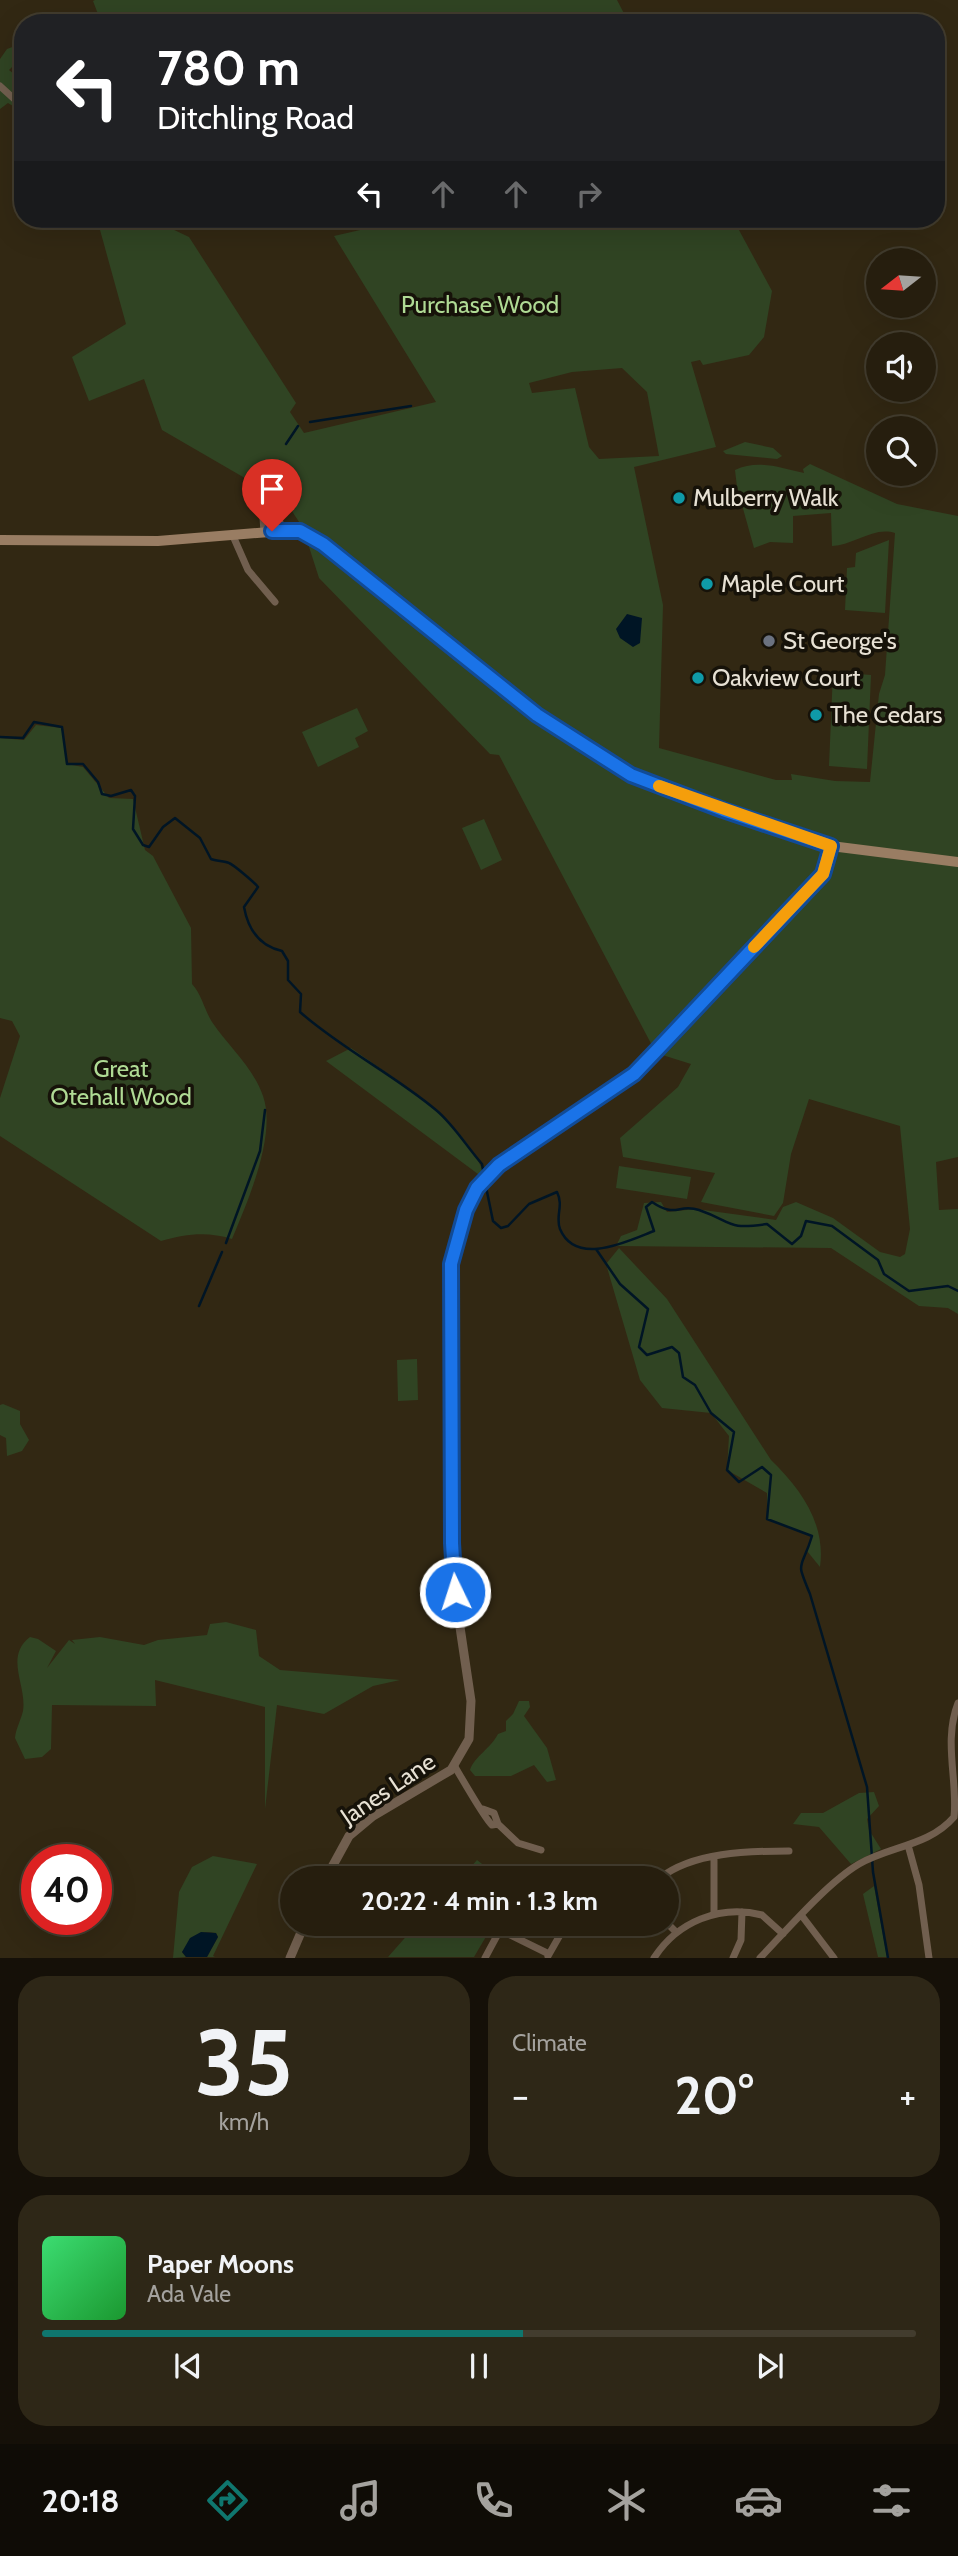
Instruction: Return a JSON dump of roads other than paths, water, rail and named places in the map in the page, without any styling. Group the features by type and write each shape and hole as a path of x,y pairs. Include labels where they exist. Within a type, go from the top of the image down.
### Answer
{"main road":[{"path":"0,540 64,543 233,536 282,531 305,533 323,544 537,715 631,775 831,846 958,862"}],"street":[{"path":"0,86 14,99"},
{"path":"264,532 263,518 269,512 278,514 282,531"},
{"path":"233,536 238,552 265,594 275,602"},
{"path":"259,601 265,594"},
{"name":"Janes Lane","path":"332,1866 342,1845 360,1826 437,1780 454,1765 470,1739 473,1718 457,1607 452,1543 451,1264 466,1210 477,1188 530,1142 634,1074 823,874 831,846"},
{"path":"760,1958 842,1876 876,1856 928,1839 956,1819 952,1721 958,1703"},
{"path":"454,1765 490,1824 498,1824 518,1843 541,1850"},
{"path":"908,1845 919,1885 929,1958"},
{"path":"679,1868 757,1851 789,1851"},
{"path":"714,1858 714,1914"},
{"path":"733,1958 741,1940 742,1912"},
{"path":"679,1931 714,1914 742,1912 762,1915 783,1934"},
{"path":"802,1916 834,1958"},
{"path":"290,1958 300,1936"},
{"path":"485,1958 497,1936"},
{"path":"517,1936 548,1956 558,1936"},
{"path":"654,1958 673,1936"}],"water":[{"path":"627,614 642,618 640,643 633,647 620,638 616,629"},
{"path":"201,1932 216,1933 218,1937 207,1957 186,1957 182,1952 190,1938"}],"waterway":[{"path":"310,422 411,406"},
{"path":"286,444 298,426"},
{"path":"0,737 23,738 34,722 62,727 67,764 83,764 98,782 102,794 111,796 131,790 135,796 133,829 143,845 149,847 163,827 175,818 200,838 211,859 229,863 240,870 258,887 244,907 248,922 261,941 282,951 288,961 288,980 301,994 300,1012 443,1116 482,1164 484,1175"},
{"path":"226,1243 260,1151 265,1110"},
{"path":"485,1182 493,1221 501,1228 508,1226 529,1204 557,1192 560,1202 560,1229 568,1240 578,1247 603,1248 654,1231 646,1207 652,1202 672,1210 692,1208 730,1224 767,1224 792,1244 801,1236 806,1221 832,1226 878,1260 884,1274 909,1291 948,1286 958,1291"},
{"path":"596,1249 620,1284 648,1309 639,1347 647,1355 672,1347 679,1353 683,1377 695,1385 711,1413 734,1432 727,1470 739,1482 762,1467 771,1475 767,1519 812,1536 801,1565 802,1575 867,1787 873,1872 888,1958"},
{"path":"199,1306 222,1252"}],"place":[{"name":"Mulberry Walk","path":"679,498"},
{"name":"Maple Court","path":"707,584"},
{"name":"St George's","path":"769,641"},
{"name":"Oakview Court","path":"698,678"},
{"name":"The Cedars","path":"816,715"}],"park label":[{"name":"Purchase Wood","path":"480,305"},
{"name":"Great Otehall Wood","path":"121,1083"}]}
